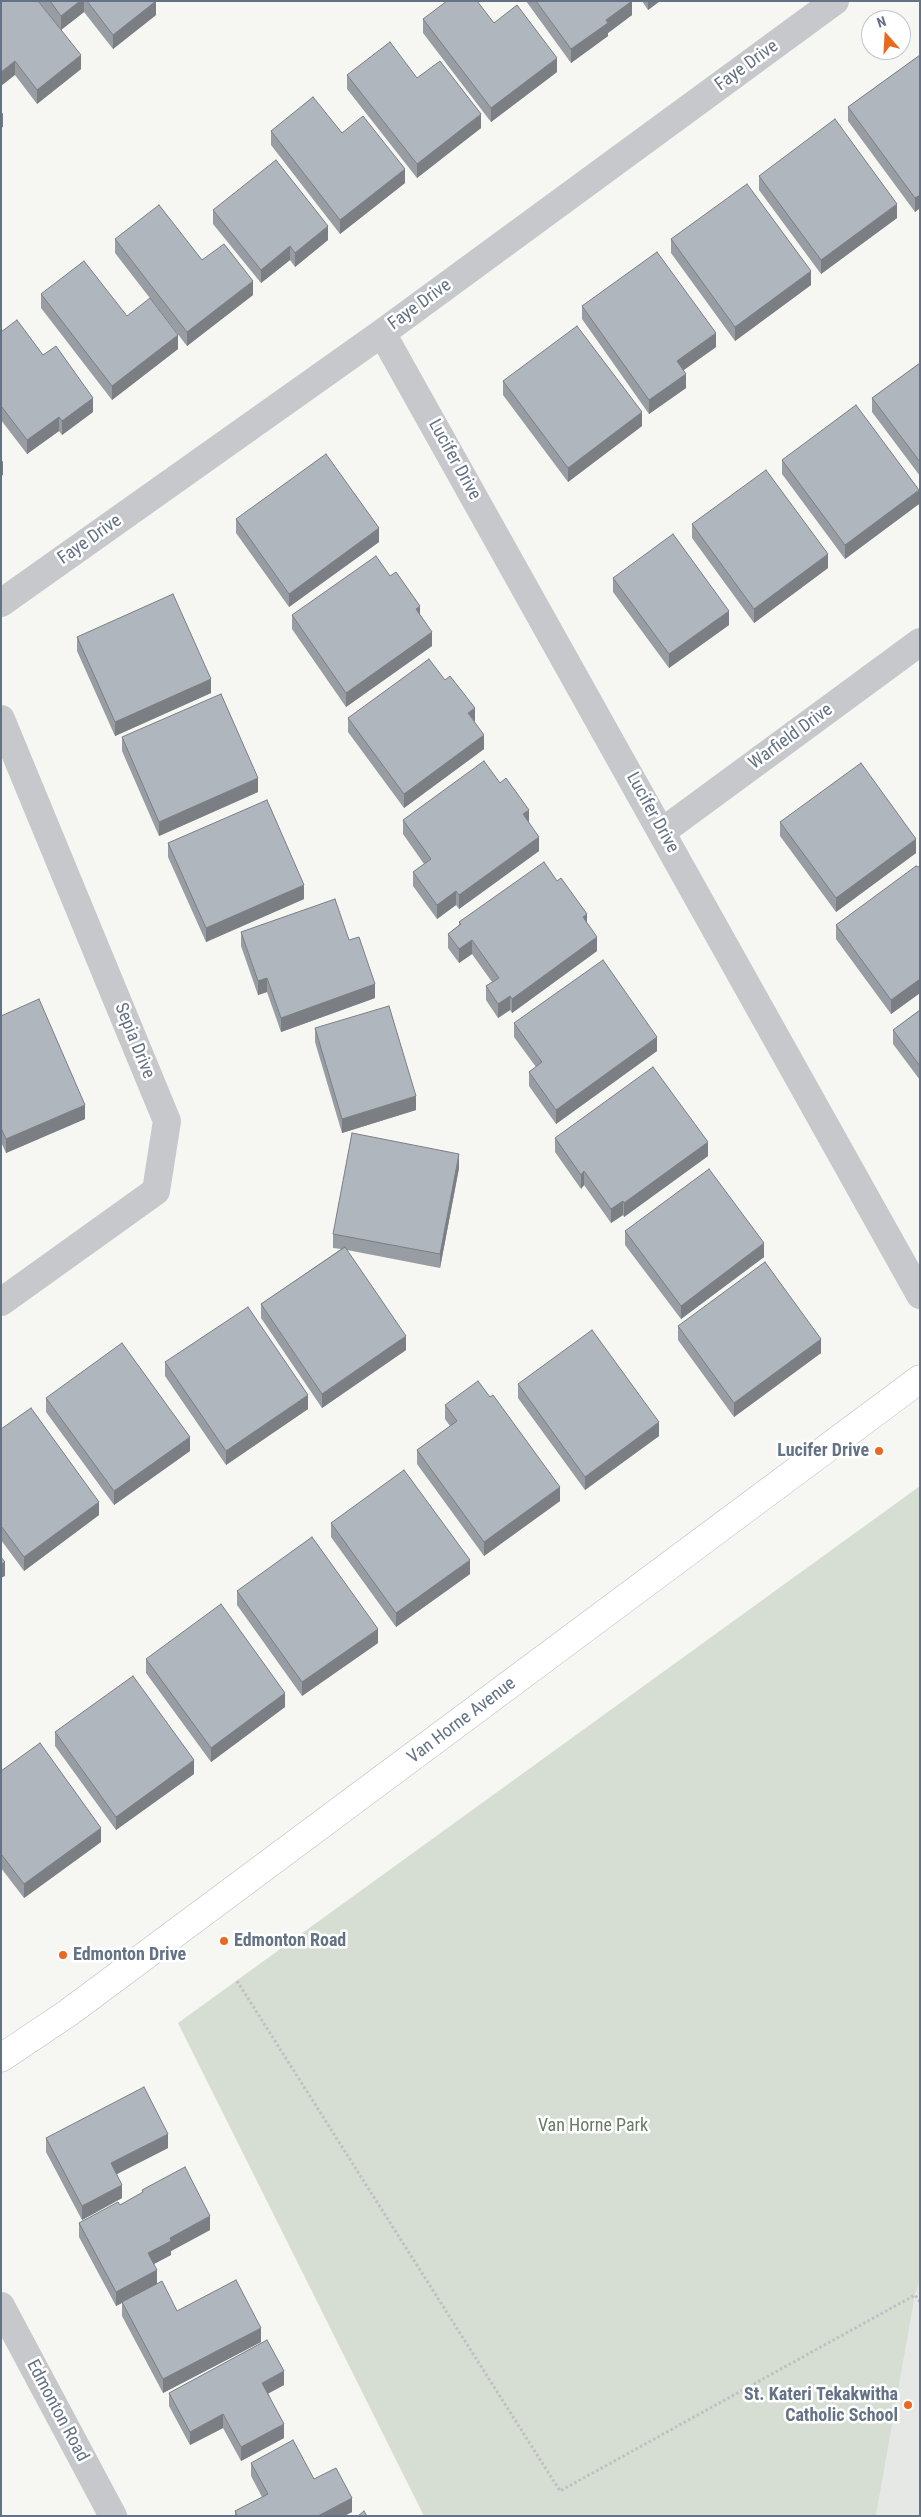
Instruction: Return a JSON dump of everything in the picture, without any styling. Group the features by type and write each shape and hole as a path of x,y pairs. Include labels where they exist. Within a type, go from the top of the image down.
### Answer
{"street":[{"name":"Faye Drive","path":"1,603 382,333 835,1"},
{"name":"Lucifer Drive","path":"382,333 920,1295"},
{"name":"Warfield Drive","path":"662,831 920,642"},
{"name":"Sepia Drive","path":"1,719 167,1121 156,1191 1,1302"},
{"name":"Van Horne Avenue","path":"1,2058 68,2014 920,1380"},
{"name":"Edmonton Road","path":"1,2306 113,2516"}],"path":[{"path":"237,1981 560,2491 914,2295 920,2302"}],"shaded area":[{"name":"St. Kateri Tekakwitha Catholic School","path":"920,2280 920,2516 876,2516 915,2295"}],"green space":[{"name":"Van Horne Park","path":"920,1486 920,2280 915,2295 876,2516 424,2516 178,2023"}],"building":[{"path":"1,1 38,1 81,55 37,90 15,61 1,72"},
{"path":"50,1 80,1 61,16"},
{"path":"87,1 156,1 113,35"},
{"path":"447,1 477,1 494,23 517,5 557,58 491,108 423,19"},
{"path":"536,1 632,1 606,20 608,23 571,49"},
{"path":"390,42 417,78 440,61 481,114 417,164 347,75"},
{"path":"920,55 920,195 915,198 848,107"},
{"path":"313,97 342,133 363,116 405,169 340,220 271,131"},
{"path":"835,119 897,204 821,260 759,176"},
{"path":"276,160 328,226 295,253 290,246 261,270 213,210"},
{"path":"747,184 811,271 735,327 671,239"},
{"path":"159,205 202,260 224,244 253,281 187,332 115,239"},
{"path":"657,252 716,333 677,361 686,374 649,400 582,306"},
{"path":"84,261 127,316 150,298 178,335 112,386 41,294"},
{"path":"17,320 43,355 56,346 93,398 62,421 59,417 27,440 1,406 1,332"},
{"path":"577,326 642,412 568,468 503,381"},
{"path":"920,363 920,462 872,398"},
{"path":"856,405 919,490 845,545 782,460"},
{"path":"326,454 379,528 289,594 236,519"},
{"path":"766,470 828,554 754,609 692,524"},
{"path":"673,534 729,611 669,654 613,578"},
{"path":"376,556 390,576 396,572 420,606 416,609 432,632 346,693 292,615"},
{"path":"173,594 211,679 115,722 77,637"},
{"path":"429,659 445,680 450,676 475,708 468,713 484,735 404,794 348,718"},
{"path":"221,694 258,778 159,822 122,737"},
{"path":"484,761 500,783 506,778 529,810 523,814 539,837 459,895 456,891 437,905 413,872 431,859 403,820"},
{"path":"861,763 916,839 836,898 780,822"},
{"path":"267,800 304,885 206,928 168,843"},
{"path":"544,862 557,881 561,878 587,914 583,917 597,937 512,999 510,996 498,1004 486,986 499,978 472,940 459,949 448,934 461,924 459,922"},
{"path":"916,866 920,866 920,979 891,1000 836,925"},
{"path":"335,899 349,940 359,937 375,984 281,1018 267,978 258,981 241,932"},
{"path":"603,960 657,1037 556,1110 529,1072 542,1062 514,1023"},
{"path":"39,999 85,1105 6,1139 1,1128 1,1016"},
{"path":"389,1006 416,1096 342,1119 315,1028"},
{"path":"920,1010 920,1066 893,1030"},
{"path":"653,1067 708,1142 624,1203 623,1201 611,1209 584,1171 581,1175 555,1138"},
{"path":"352,1133 459,1154 440,1254 333,1234"},
{"path":"709,1169 764,1243 681,1306 625,1231"},
{"path":"345,1247 406,1336 322,1394 261,1304"},
{"path":"765,1262 821,1339 734,1403 678,1326"},
{"path":"248,1307 308,1395 226,1451 165,1362"},
{"path":"592,1330 659,1422 585,1477 518,1384"},
{"path":"122,1343 190,1437 114,1491 46,1398"},
{"path":"478,1381 490,1397 493,1395 560,1487 484,1542 417,1450 457,1421 445,1405"},
{"path":"31,1408 99,1502 24,1557 1,1526 1,1429"},
{"path":"404,1470 470,1560 396,1613 331,1523"},
{"path":"312,1537 378,1629 302,1682 237,1591"},
{"path":"221,1604 285,1693 211,1748 146,1659"},
{"path":"133,1676 194,1760 116,1817 55,1732"},
{"path":"40,1743 101,1828 24,1884 1,1854 1,1771"},
{"path":"144,2087 168,2134 111,2163 122,2185 82,2206 46,2138"},
{"path":"185,2167 210,2216 170,2238 171,2241 148,2253 157,2270 116,2292 79,2223 118,2202 120,2205 143,2192 142,2190"},
{"path":"236,2280 261,2328 163,2379 122,2302 162,2281 177,2311"},
{"path":"267,2340 284,2371 262,2383 284,2424 241,2447 223,2414 190,2432 169,2393"},
{"path":"293,2440 314,2479 336,2468 352,2498 318,2516 237,2516 235,2511 268,2494 251,2463"},
{"path":"364,2511 367,2516 358,2516"}],"place":[{"name":"Lucifer Drive","path":"879,1451"},
{"name":"Edmonton Road","path":"224,1941"},
{"name":"Edmonton Drive","path":"63,1955"},
{"name":"St. Kateri Tekakwitha Catholic School","path":"908,2405"}]}
